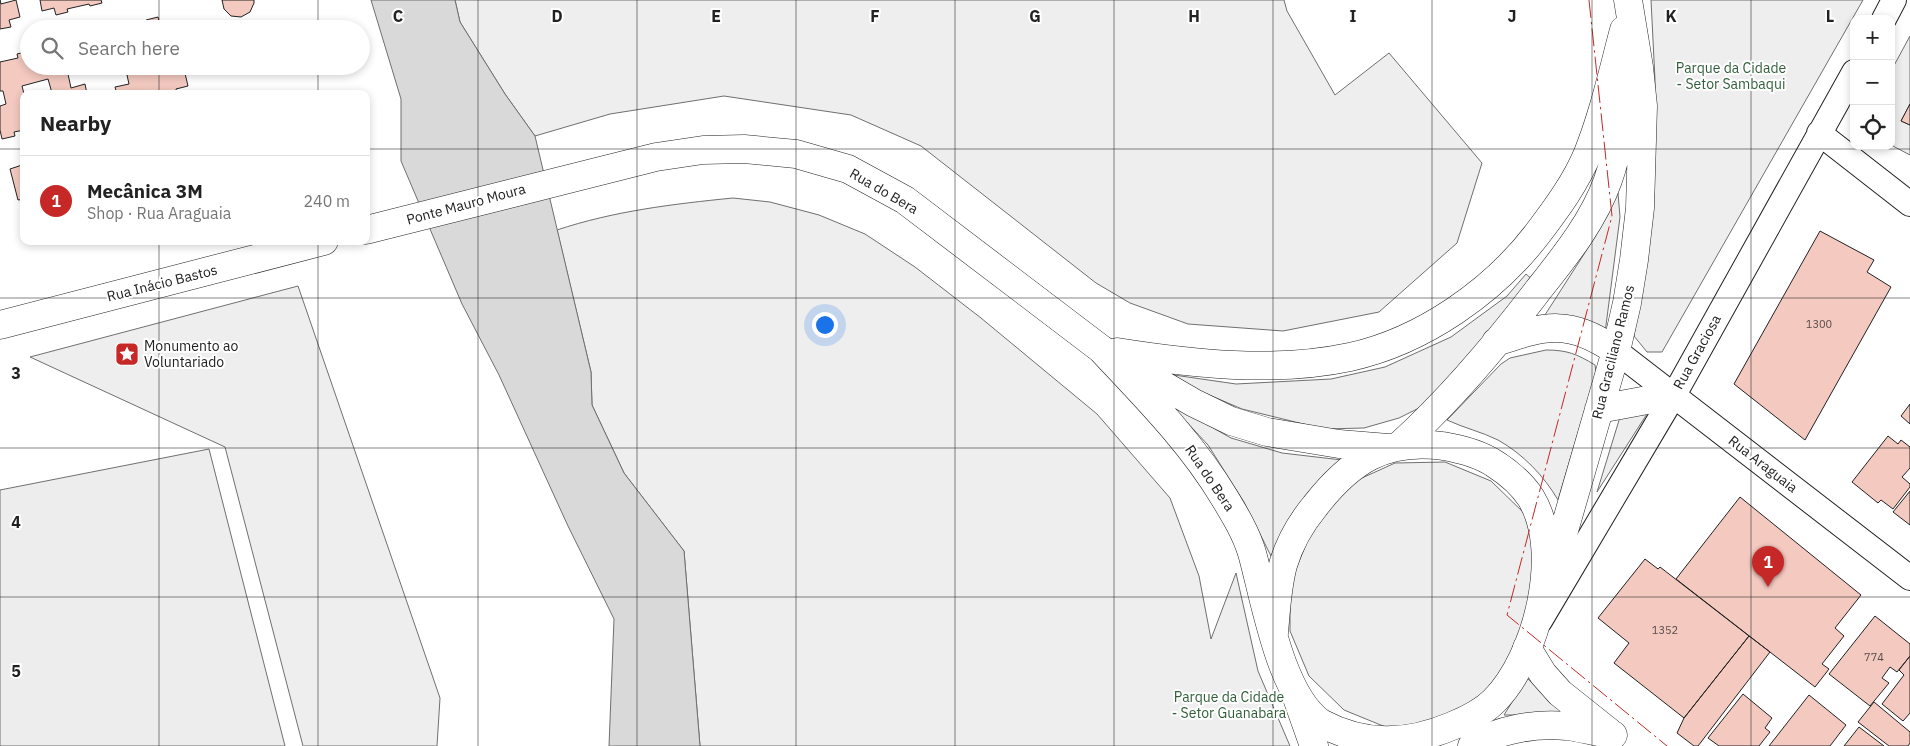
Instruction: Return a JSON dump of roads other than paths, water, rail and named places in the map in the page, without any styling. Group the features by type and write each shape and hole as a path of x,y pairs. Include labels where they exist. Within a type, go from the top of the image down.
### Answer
{"main road":[{"name":"Rua Graciliano Ramos","path":"1394,447 1433,416 1548,278 1586,227 1608,180 1620,136 1624,97 1626,0"},
{"name":"Rua Graciliano Ramos","path":"1535,629 1616,351 1634,260 1640,208 1643,106 1639,67 1626,0"},
{"path":"1101,349 1178,361 1245,365 1310,363 1350,357 1385,347 1416,333 1460,307 1493,282 1524,252 1560,203 1587,154 1604,107 1624,30"},
{"name":"Rua do Bera","path":"566,178 656,157 703,150 744,149 796,154 848,169 905,200 1101,349 1194,403 1231,421 1266,432 1297,438 1394,447 1433,445 1457,448 1485,458 1512,475 1531,498 1543,527 1546,565 1535,629"},
{"name":"Ponte Mauro Moura","path":"370,229 566,178"},
{"name":"Rua Inácio Bastos","path":"0,324 308,245"},
{"path":"1496,342 1542,328 1560,327 1578,330 1600,340 1616,351"},
{"name":"Rua do Bera","path":"1101,349 1164,416 1186,443 1216,484 1233,512 1251,548 1284,668 1296,694"},
{"path":"1599,409 1674,395"},
{"path":"1274,633 1283,565 1293,538 1307,516 1326,491 1344,473 1367,457 1394,447"},
{"path":"1535,629 1543,674 1560,693 1620,740"},
{"path":"1296,694 1318,721 1343,735 1368,742 1399,744 1426,737 1462,722 1496,700 1514,678 1535,629"},
{"path":"1296,694 1314,746"},
{"path":"1475,744 1528,727 1566,726 1620,740"}],"street":[{"path":"1886,15 1894,0"},
{"name":"Rua Graciosa","path":"1535,629 1674,395 1850,79"},
{"path":"1820,134 1910,204"},
{"name":"Rua Araguaia","path":"1616,351 1910,578"}],"place":[{"name":"Monumento ao Voluntariado","path":"127,354"},
{"name":"Mecânica 3M","path":"1768,587"}],"park label":[{"name":"Parque da Cidade - Setor Sambaqui","path":"1731,76"},
{"name":"Parque da Cidade - Setor Guanabara","path":"1229,706"}]}
